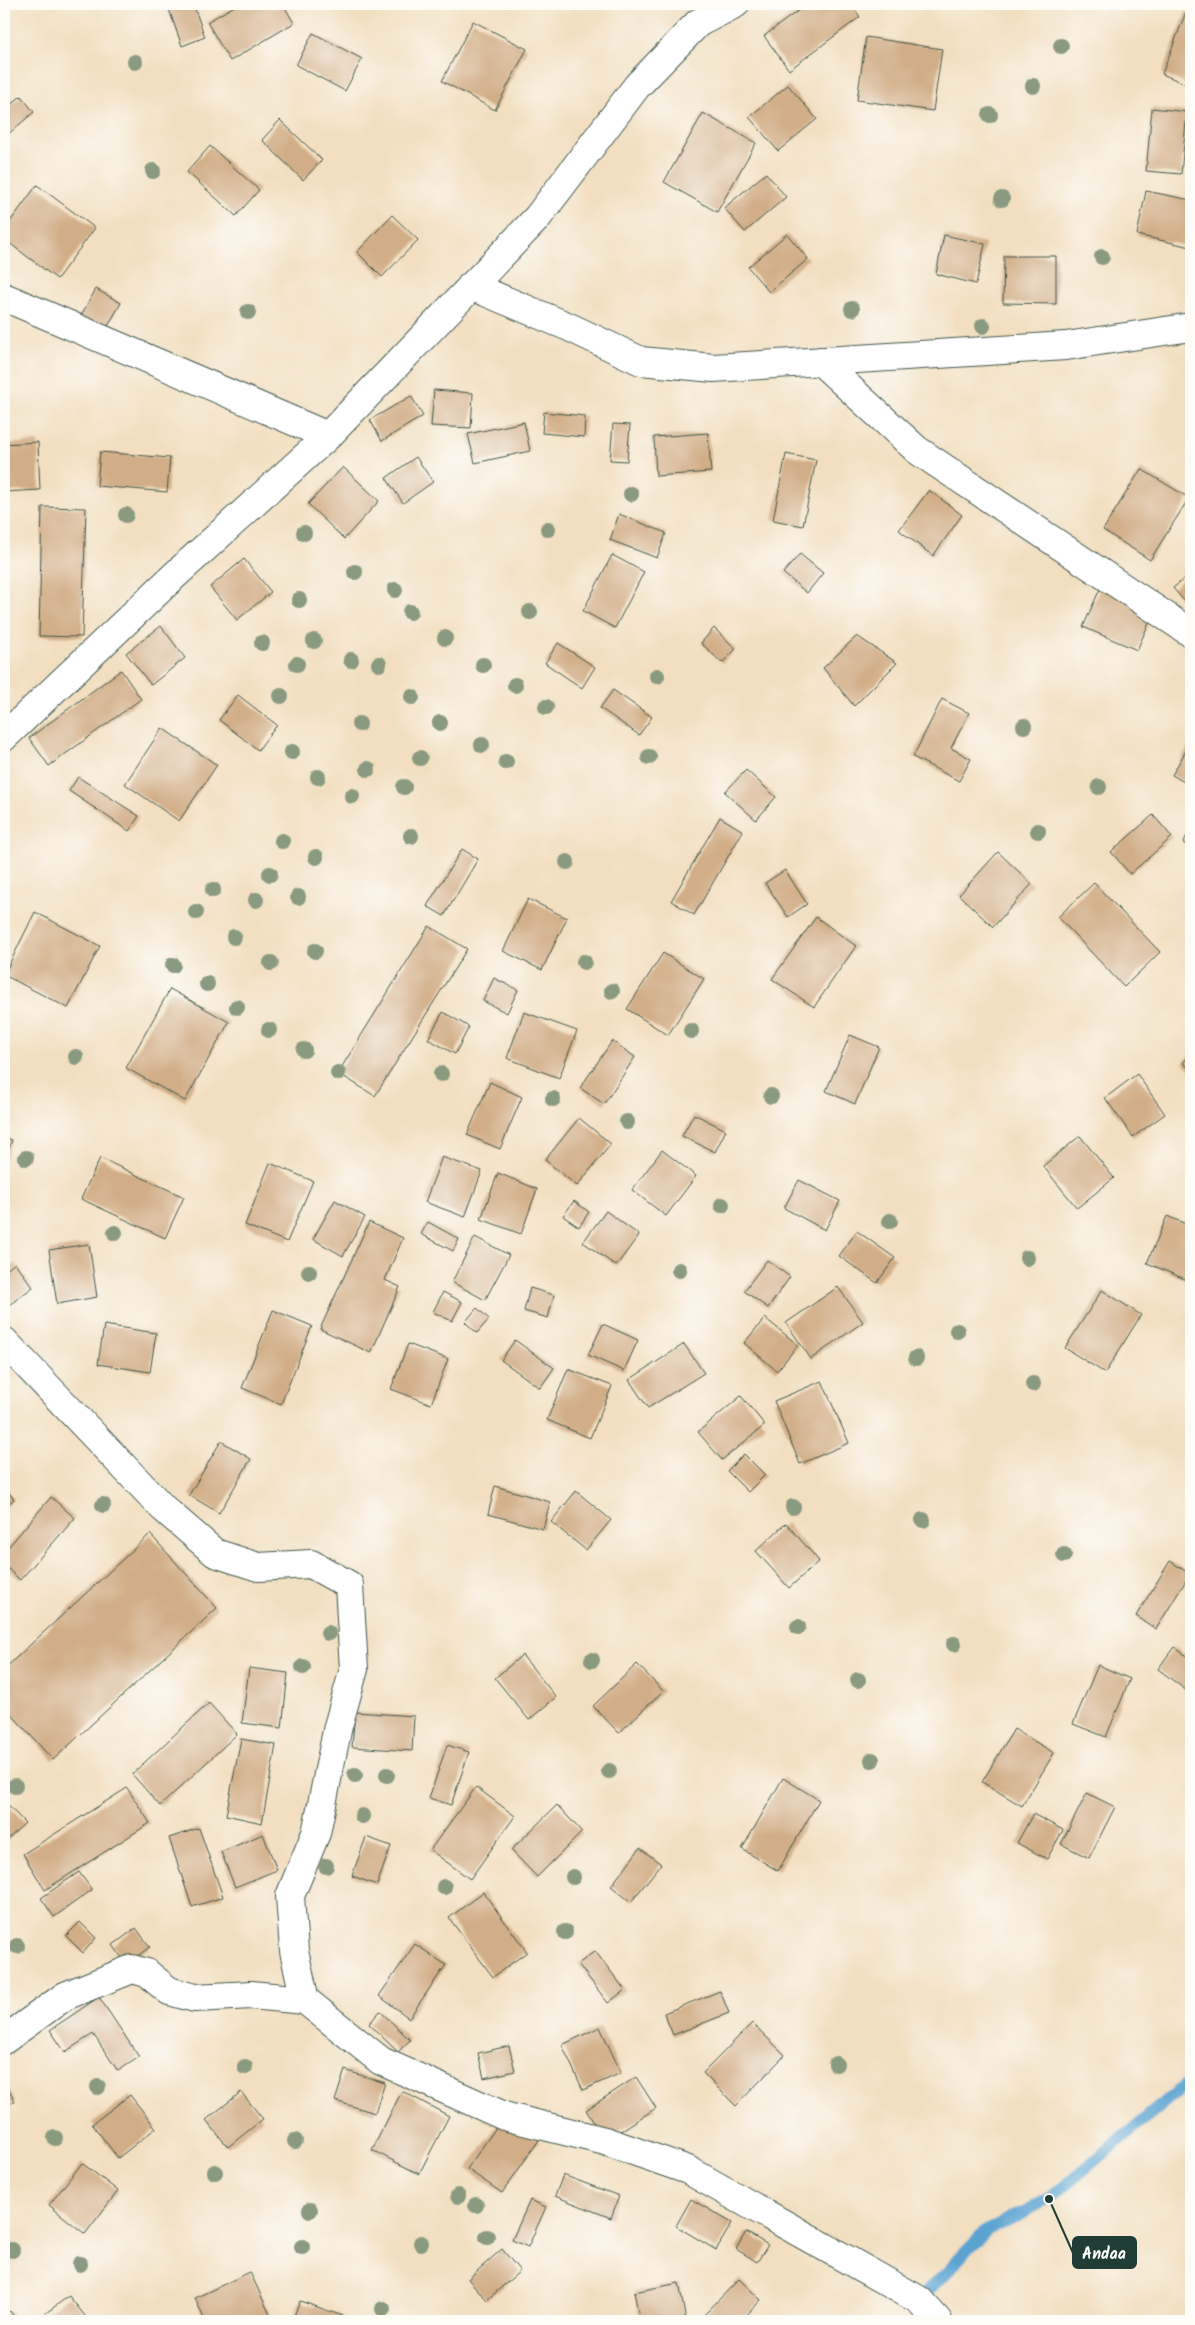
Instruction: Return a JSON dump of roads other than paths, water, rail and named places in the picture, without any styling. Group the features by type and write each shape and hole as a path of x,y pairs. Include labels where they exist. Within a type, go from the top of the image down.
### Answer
{"street":[{"path":"4,737 174,576 328,436 537,218 637,86 698,24 735,4"},
{"path":"471,286 569,327 641,361 712,368 1066,346 1191,327"},
{"path":"4,297 328,436"},
{"path":"820,361 917,450 1191,633"},
{"path":"4,1340 163,1508 215,1553 258,1568 311,1564 350,1585 354,1669 338,1726 316,1833 290,1896 294,1951 305,2000"},
{"path":"4,2040 65,1996 132,1969 147,1973 169,1991 195,1998 251,1995 305,2000 381,2061 398,2069 504,2116 605,2141 688,2170 920,2300 938,2321"}],"waterway":[{"path":"919,2321 919,2300 986,2231 1049,2199 1191,2080"}],"place":[{"name":"Andaa","path":"1049,2199"}]}
